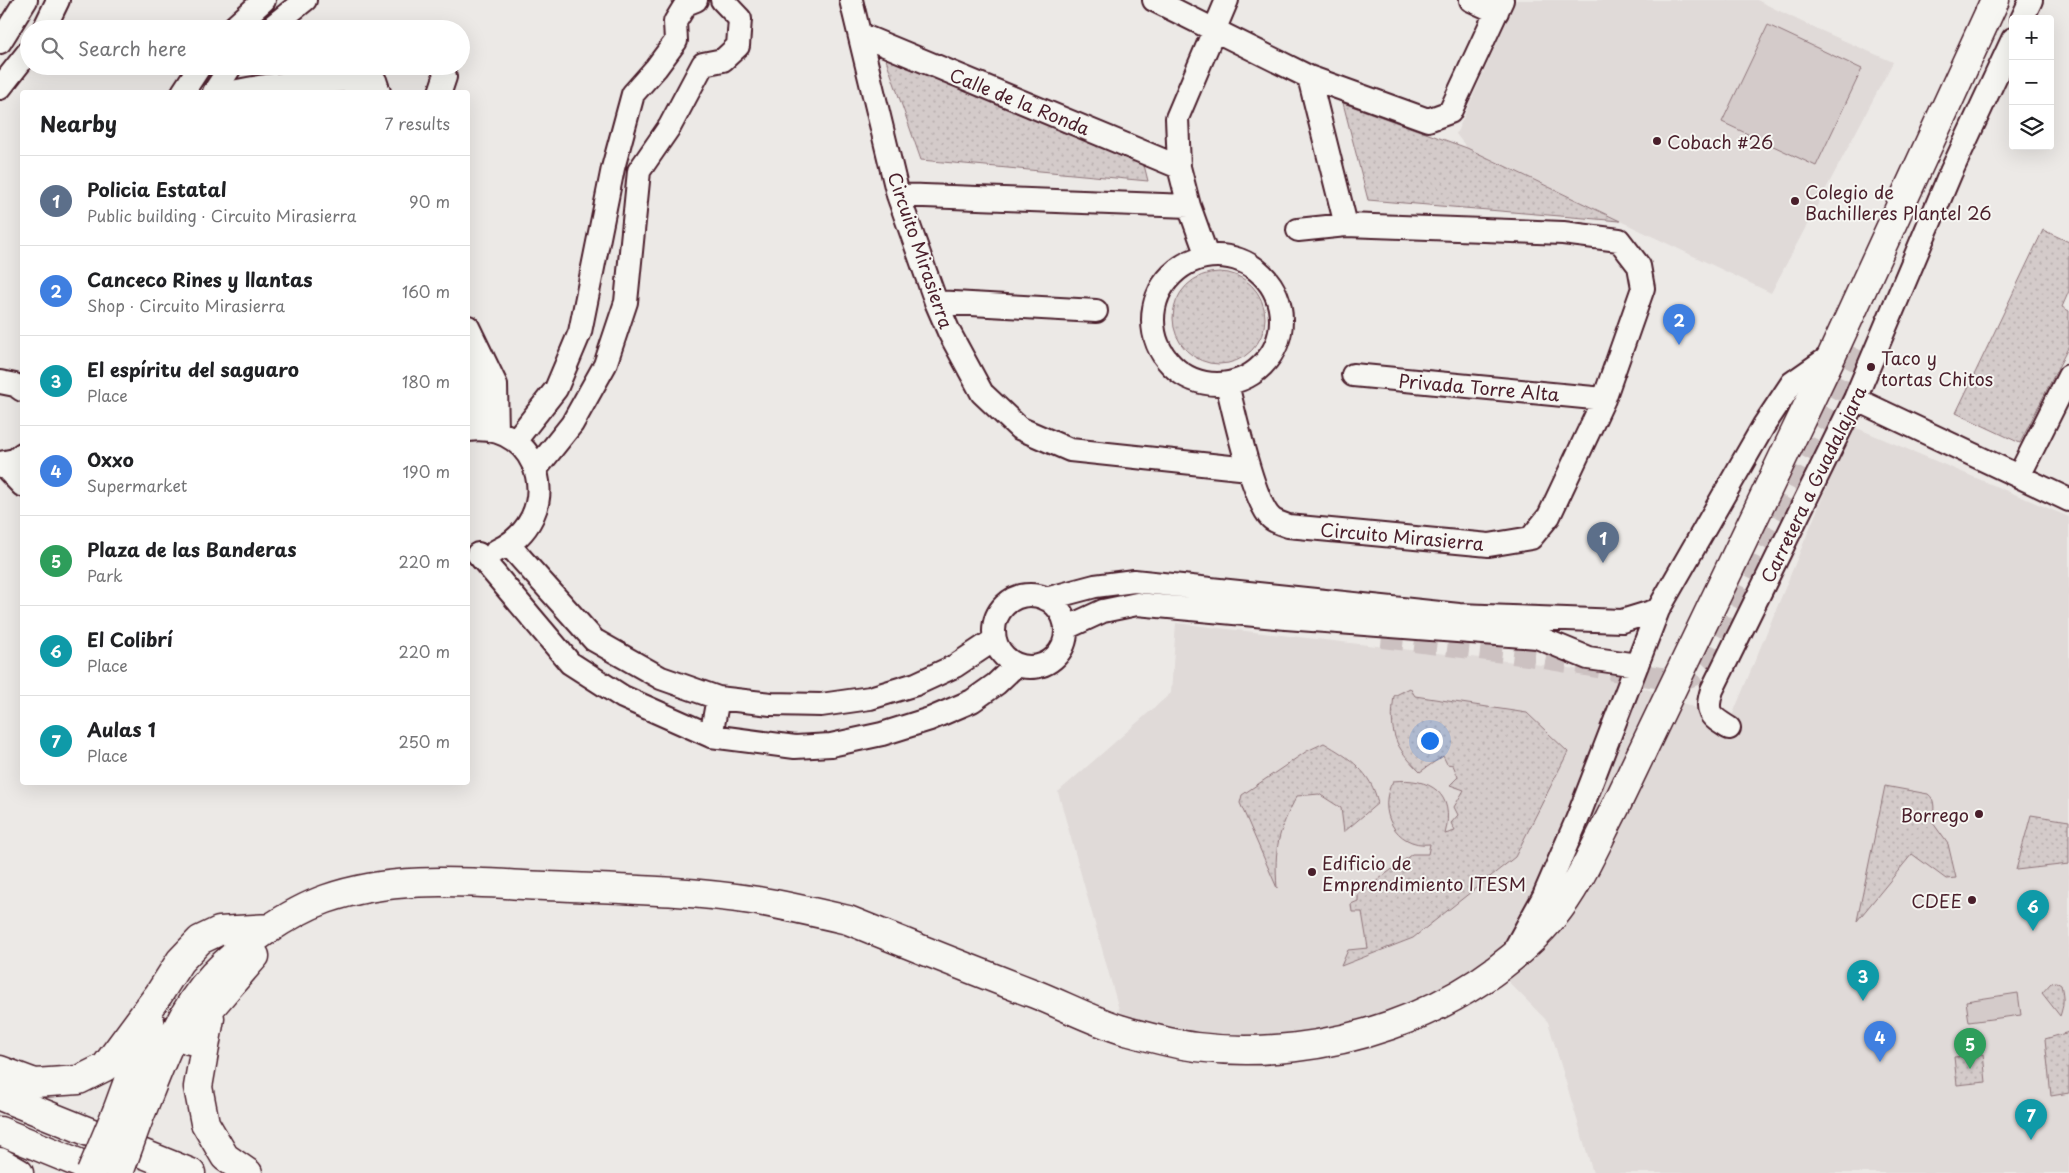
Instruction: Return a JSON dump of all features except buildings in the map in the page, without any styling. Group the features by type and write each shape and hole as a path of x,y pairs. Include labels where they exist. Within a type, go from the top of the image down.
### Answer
{"main road":[{"path":"133,1173 135,1120 167,1051 196,997 213,975 278,924 326,899 379,887 450,882 678,892 757,901 848,920 1125,1030 1196,1047 1250,1049 1292,1047 1341,1038 1431,1009 1497,970 1553,916 1576,881 1611,816 1832,355 1995,0"},
{"path":"0,1070 35,1082 79,1080 105,1066 159,994 180,961 200,940 219,931 278,924"},
{"path":"92,1173 135,1120 212,1006 278,924"},
{"path":"119,1173 135,1120 159,994"},
{"path":"212,1006 198,1087 205,1123 225,1157 248,1173"},
{"path":"0,1096 191,1173"},
{"path":"0,1131 103,1173"},
{"path":"0,1162 19,1173"}],"street":[{"path":"0,42 26,0"},
{"path":"48,20 58,0"},
{"path":"242,20 264,0"},
{"path":"280,20 305,0"},
{"path":"490,433 556,389 580,332 612,168 633,94 676,41 675,22 686,4 696,0"},
{"path":"536,469 572,424 605,365 626,302 639,171 670,126 703,64 723,60 738,46 740,19 722,0"},
{"name":"Circuito Mirasierra","path":"851,0 861,35 898,195 936,302 949,332 982,393 1019,428 1070,450 1249,469 1263,505 1271,519 1288,526 1489,545 1531,538 1549,516 1604,399 1643,288 1639,266 1619,240 1563,233 1346,225 1298,230"},
{"path":"1154,0 1310,77 1428,120 1450,112 1500,6 1471,0"},
{"path":"1207,256 1189,206 1179,167 1177,118 1213,29 1227,0"},
{"path":"2024,15 2031,0"},
{"name":"Calle de la Ronda","path":"861,35 1179,167"},
{"name":"Carretera a Guadalajara","path":"1729,728 1711,716 1708,705 1712,690 1855,399 1951,172 2009,48"},
{"path":"0,88 20,62"},
{"path":"184,90 194,75"},
{"path":"215,90 225,75"},
{"path":"441,90 445,75"},
{"path":"1310,77 1346,225"},
{"path":"243,90 273,84 375,80 378,90"},
{"path":"612,168 639,171"},
{"path":"898,195 1189,206"},
{"path":"1207,256 1230,257 1250,265 1269,282 1280,304 1281,332 1278,344 1266,363 1248,377 1227,384 1207,384 1188,378 1171,366 1160,350 1154,330 1154,310 1160,291 1171,275 1188,263 1207,256"},
{"path":"936,302 1096,311"},
{"path":"1865,347 1895,306"},
{"path":"470,331 496,385 490,433"},
{"path":"1510,959 1544,896 1574,828 1658,610 1764,425 1792,383 1832,355"},
{"path":"470,356 490,433 528,454 536,469 540,490 536,512 525,531 509,545 494,552 473,553"},
{"name":"Privada Torre Alta","path":"1353,375 1604,399"},
{"path":"2019,476 2069,376"},
{"path":"0,382 15,385 20,389"},
{"path":"1227,384 1249,469"},
{"path":"1855,399 2069,500"},
{"path":"1,463 15,460 20,456"},
{"path":"1,463 20,483"},
{"path":"509,545 594,640 661,678 718,698 771,704 821,705 870,698 916,684 955,666 994,640"},
{"path":"473,553 570,663 623,697 711,736 794,747 831,745 882,734 930,719 972,701 996,684 1016,665"},
{"path":"1046,599 1095,586 1134,580 1459,615 1622,621 1658,610"},
{"path":"1134,580 1137,604"},
{"path":"1022,595 1034,595 1046,599 1060,611 1066,628 1064,641 1059,652 1050,661 1039,666 1028,667 1016,665 1002,655 994,640 993,628 996,617 1011,600 1022,595"},
{"path":"1066,628 1103,611 1137,604 1286,618 1537,637 1588,658 1637,665"},
{"path":"1286,618 1315,630 1382,637"},
{"path":"916,684 930,719"},
{"path":"711,736 718,698"}],"shaded area":[{"name":"Cobach #26","path":"1516,0 1757,0 1806,24 1893,62 1771,293 1467,148 1456,134"},
{"path":"1768,25 1862,69 1816,166 1722,122"},
{"path":"883,51 1143,161 1148,181 921,160"},
{"path":"1343,103 1467,148 1620,221 1368,200"},
{"path":"2043,230 2069,242 2069,291 2062,307 2069,311 2069,346 2020,443 1956,413"},
{"path":"1219,272 1236,276 1251,286 1261,301 1265,318 1261,335 1251,350 1236,360 1219,364 1202,360 1187,350 1177,335 1173,318 1177,301 1187,286 1202,276"},
{"path":"1852,426 2069,517 2069,1173 1593,1173 1548,1022 1497,970 1464,990 1292,1047 1125,1031 1058,792 1171,693 1176,623 1602,672 1730,721"},
{"path":"1410,688 1415,696 1527,713 1568,752 1515,857 1413,938 1341,966 1348,950 1368,948 1362,912 1352,912 1351,904 1358,901 1358,895 1412,854 1428,854 1430,844 1418,844 1407,840 1392,825 1388,815 1387,804 1388,792 1393,781 1406,780 1418,782 1429,785 1437,791 1443,798 1447,808 1445,834 1455,831 1451,823 1458,815 1454,807 1464,790 1450,785 1458,777 1453,765 1447,764 1443,756 1420,772 1404,754 1395,738 1392,720 1394,696"},
{"path":"1324,743 1351,760 1365,774 1375,792 1378,803 1344,832 1341,808 1319,794 1297,796 1285,820 1279,840 1276,862 1277,888 1240,803 1242,795 1307,751"},
{"path":"1885,786 1928,794 1931,797 1934,807 1933,823 1948,844 1956,878 1946,879 1912,854 1857,921"},
{"path":"2031,815 2069,821 2069,864 2016,870"},
{"path":"2056,982 2061,985 2063,993 2063,1005 2060,1016 2042,993 2051,983"},
{"path":"2018,993 2021,1015 1969,1022 1966,1001"},
{"path":"2069,1032 2069,1093 2051,1096 2045,1039"},
{"path":"1983,1054 1986,1082 1957,1085 1954,1057"}],"tunnel":[{"path":"1382,637 1528,655 1661,678 1678,679 1697,673 1713,656 1865,347"}],"place":[{"name":"Cobach #26","path":"1657,141"},
{"name":"Colegio de Bachilleres Plantel 26","path":"1795,201"},
{"name":"Canceco Rines y llantas","path":"1679,345"},
{"name":"Taco y tortas Chitos","path":"1871,367"},
{"name":"Policia Estatal","path":"1603,563"},
{"name":"Borrego","path":"1979,814"},
{"name":"Edificio de Emprendimiento ITESM","path":"1312,872"},
{"name":"CDEE","path":"1972,900"},
{"name":"El Colibrí","path":"2033,931"},
{"name":"El espíritu del saguaro","path":"1863,1001"},
{"name":"Oxxo","path":"1880,1062"},
{"name":"Plaza de las Banderas","path":"1970,1069"},
{"name":"Aulas 1","path":"2031,1140"}]}
